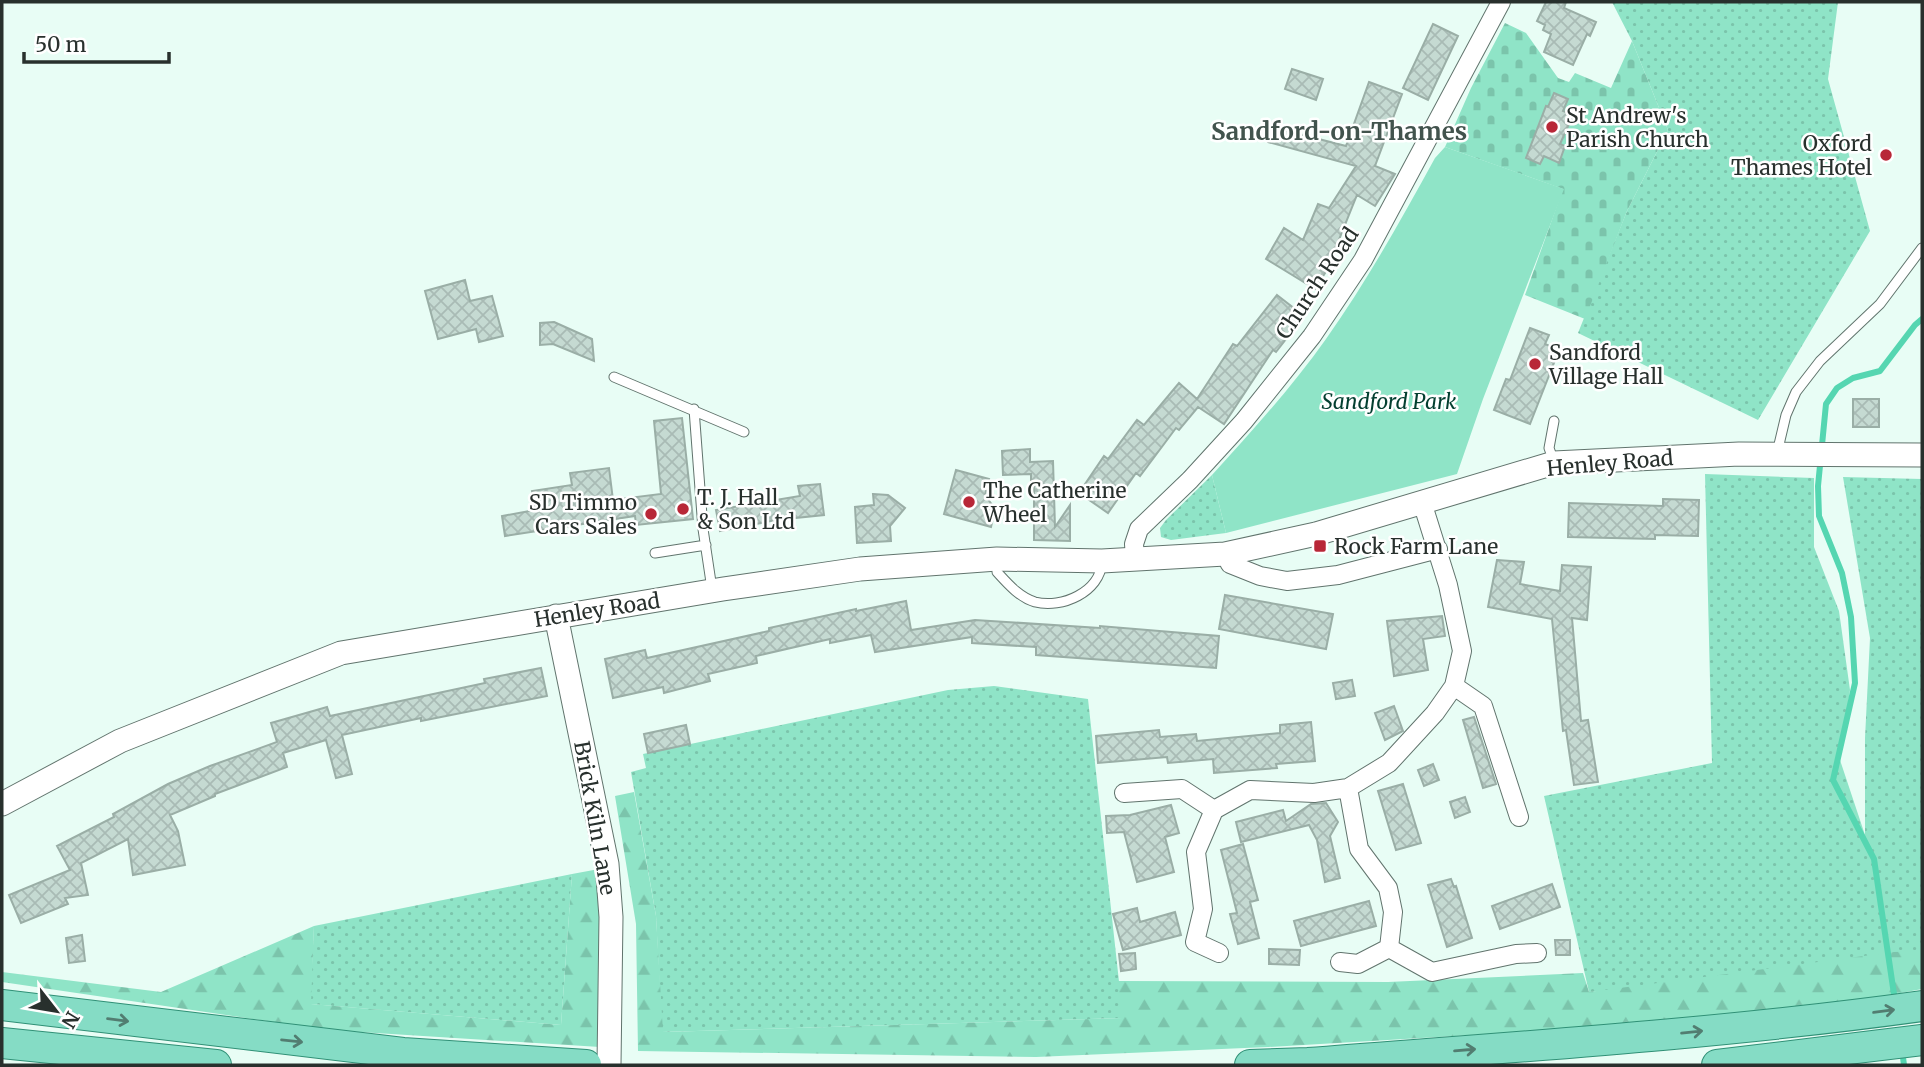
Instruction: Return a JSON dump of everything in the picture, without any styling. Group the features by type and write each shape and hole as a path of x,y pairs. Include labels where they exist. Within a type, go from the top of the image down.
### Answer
{"main road":[{"path":"2,1005 403,1053 573,1065"},
{"path":"1250,1065 1307,1063 1637,1037 1922,1006"},
{"path":"1717,1065 1922,1040"},
{"path":"2,1043 216,1065"},
{"path":"2,1049 57,1065"}],"street":[{"name":"Church Road","path":"1135,559 1134,544 1139,529 1190,480 1244,421 1312,336 1363,260 1501,2"},
{"name":"Henley Road","path":"2,804 120,741 341,653 556,616 860,569 997,559 1102,561 1225,554 1316,534 1554,463 1739,454 1922,455"},
{"path":"1219,953 1195,942 1203,909 1196,852 1214,810 1250,790 1314,793 1348,788 1389,763 1434,713 1454,685 1462,651 1438,549 1422,502"},
{"path":"1225,554 1230,564 1260,576 1287,581 1338,575 1438,549"},
{"name":"Brick Kiln Lane","path":"556,616 607,864 611,917 609,1065"},
{"path":"1454,685 1483,706 1519,817"},
{"path":"1348,788 1359,849 1388,888 1393,912 1389,948"},
{"path":"1124,793 1182,789 1214,810"},
{"path":"1389,948 1433,972 1516,954 1537,953"},
{"path":"1340,962 1358,964 1389,948"}],"lane":[{"path":"1777,454 1786,415 1796,392 1820,361 1880,304 1922,248"},
{"path":"614,377 744,432"},
{"path":"694,409 706,545 713,591"},
{"path":"1554,421 1549,448 1554,463"},
{"path":"655,553 706,545"},
{"path":"997,559 997,572 1022,596 1037,603 1054,603 1084,593 1099,577 1102,561"}],"green space":[{"path":"1612,2 1838,2 1828,79 1870,231 1758,420 1578,333 1627,211 1668,130 1632,41"},
{"path":"1505,23 1526,33 1558,78 1569,82 1575,73 1611,88 1632,41 1668,130 1627,211 1585,319 1525,295 1563,189 1445,147 1471,88"},
{"name":"Sandford Park","path":"1445,147 1564,189 1457,474 1226,533 1212,475 1286,392 1326,339 1370,273 1435,158"},
{"path":"1705,474 1814,478 1814,547 1839,611 1850,690 1840,760 1865,835 1865,738 1870,638 1843,477 1922,479 1922,972 1589,992 1544,796 1712,763"},
{"path":"1212,475 1226,533 1171,540 1161,537 1160,528 1166,520"},
{"path":"994,686 1088,699 1123,1018 662,1032 656,916 631,772 646,768 643,754 948,690"},
{"path":"634,792 656,916 663,1032 1122,1018 1118,981 1388,982 1583,973 1589,992 1894,952 1922,951 1922,989 1869,999 1590,1028 1268,1047 1036,1057 638,1051 636,924 615,796"},
{"path":"599,869 600,1047 328,1030 2,982 2,972 161,992 314,926 311,1004 561,1025 572,874"},
{"path":"572,874 561,1025 310,1004 314,926"}],"building":[{"path":"1546,2 1566,2 1564,8 1596,22 1590,36 1587,34 1573,65 1544,52 1551,34 1543,30 1545,25 1537,21"},
{"path":"1433,24 1458,36 1428,100 1403,88"},
{"path":"1292,69 1323,79 1316,100 1285,89"},
{"path":"1369,82 1402,94 1375,166 1395,174 1375,206 1357,195 1332,257 1334,259 1315,289 1266,259 1284,228 1303,240 1318,204 1329,208 1356,166 1268,142 1272,127 1346,146"},
{"name":"St Andrew's Parish Church","path":"1554,93 1568,99 1563,111 1573,115 1560,144 1565,146 1559,163 1544,156 1540,164 1526,158 1546,106 1548,107"},
{"path":"465,280 470,301 492,296 503,336 479,342 476,329 438,339 425,291"},
{"path":"1277,295 1304,316 1276,352 1273,350 1224,424 1198,407 1179,430 1176,428 1140,476 1136,473 1108,513 1079,493 1104,456 1108,459 1137,420 1144,425 1179,383 1197,399 1233,344 1237,346"},
{"path":"554,322 592,339 594,361 553,344 540,345 540,323"},
{"name":"Sandford Village Hall","path":"1530,328 1549,335 1545,344 1559,350 1530,424 1494,410 1506,379 1510,380"},
{"path":"1853,399 1879,399 1879,427 1853,427"},
{"path":"682,418 693,519 636,525 635,516 505,536 502,516 535,510 532,491 572,485 570,473 609,468 613,500 661,494 654,421"},
{"path":"1030,449 1030,462 1053,461 1055,527 1070,505 1070,541 1034,540 1034,485 1031,485 1031,474 1003,475 1002,451"},
{"name":"The Catherine Wheel","path":"956,470 989,479 985,495 995,509 991,527 944,514"},
{"path":"820,484 824,515 776,520 720,531 716,510 800,496 798,486"},
{"path":"873,494 888,495 905,508 890,526 891,541 857,543 855,507 874,505"},
{"path":"1663,499 1699,500 1698,536 1655,535 1655,539 1568,537 1569,503 1663,506"},
{"path":"1497,560 1524,562 1520,584 1560,591 1562,565 1591,567 1587,620 1572,618 1581,721 1588,720 1598,782 1574,785 1566,730 1563,731 1552,619 1488,607"},
{"path":"1225,595 1333,614 1326,649 1219,629"},
{"path":"906,601 911,630 975,620 1100,626 1219,636 1216,668 1036,655 1036,647 972,643 972,637 875,652 871,635 830,643 830,639 756,656 757,663 708,674 710,681 664,693 663,687 613,698 605,659 645,650 647,658 769,631 769,628"},
{"path":"1442,616 1445,636 1423,639 1428,670 1394,676 1387,621"},
{"path":"541,668 547,696 342,735 352,774 336,778 326,740 283,753 287,767 215,794 170,815 178,831 185,865 133,875 128,839 81,863 88,895 65,898 68,904 21,923 9,895 70,870 57,846 114,817 113,814 168,784 277,742 271,723 327,707 330,716 485,683 484,679"},
{"path":"1352,680 1355,696 1336,699 1333,683"},
{"path":"1394,706 1403,731 1385,740 1375,713"},
{"path":"1474,717 1496,784 1483,788 1463,720"},
{"path":"1311,722 1315,761 1276,764 1277,768 1214,773 1213,759 1168,763 1167,757 1098,763 1096,736 1159,730 1160,737 1196,734 1197,741 1280,733 1280,725"},
{"path":"686,725 690,744 648,753 644,734"},
{"path":"1433,764 1439,780 1424,786 1418,770"},
{"path":"1403,784 1421,843 1396,850 1378,791"},
{"path":"1465,797 1470,812 1455,818 1450,802"},
{"path":"1326,803 1338,822 1330,836 1340,878 1325,882 1317,840 1309,825 1241,842 1236,822 1283,810 1286,821 1311,804"},
{"path":"1171,805 1179,833 1165,837 1174,872 1137,882 1124,832 1107,833 1106,816 1130,815"},
{"path":"1243,844 1258,900 1250,902 1259,938 1238,944 1230,914 1237,913 1221,850"},
{"path":"1451,879 1454,887 1456,886 1472,938 1447,947 1428,885"},
{"path":"1552,884 1560,907 1500,929 1492,906"},
{"path":"1369,901 1376,926 1301,946 1294,921"},
{"path":"1137,908 1140,922 1175,912 1181,935 1123,950 1113,914"},
{"path":"82,935 85,961 69,963 66,938"},
{"path":"1555,940 1570,940 1570,955 1556,955"},
{"path":"1269,949 1300,950 1299,965 1269,964"},
{"path":"1135,953 1136,969 1121,971 1119,954"}],"waterway":[{"path":"1895,1001 1874,859 1833,780 1855,683 1851,617 1842,573 1819,516 1818,486 1826,404 1837,388 1853,378 1880,371 1922,319"},
{"path":"1902,1050 1904,1065"}],"place":[{"name":"St Andrew's Parish Church","path":"1552,127"},
{"name":"Oxford Thames Hotel","path":"1886,155"},
{"name":"Sandford Village Hall","path":"1535,364"},
{"name":"The Catherine Wheel","path":"969,502"},
{"name":"T. J. Hall & Son Ltd","path":"683,509"},
{"name":"SD Timmo Cars Sales","path":"651,514"},
{"name":"Rock Farm Lane","path":"1320,546"}],"district":[{"name":"Sandford-on-Thames","path":"1339,131"}]}
